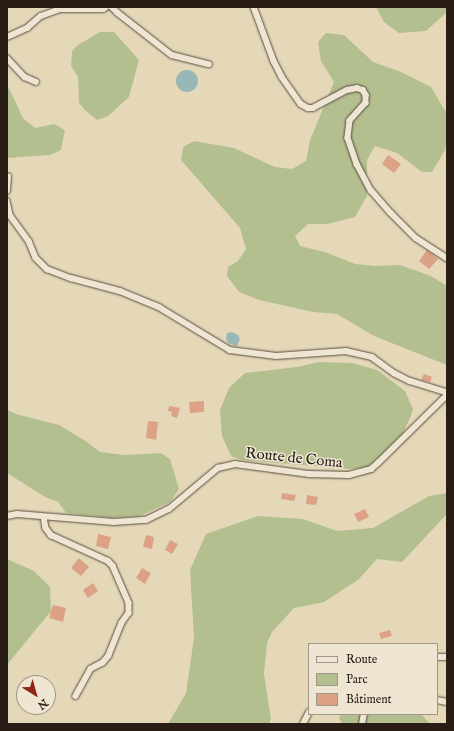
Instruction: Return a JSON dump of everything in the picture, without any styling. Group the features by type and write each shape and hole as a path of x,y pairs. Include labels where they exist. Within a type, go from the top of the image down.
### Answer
{"street":[{"path":"7,37 27,28 42,16 60,9 103,9 106,7"},
{"path":"112,7 118,14 172,56 209,64"},
{"path":"254,7 276,66 301,104 308,108 312,108 347,90 358,88 363,90 366,95 366,102 350,121 348,138 358,164 371,190 416,238 447,258"},
{"path":"7,58 25,77 36,82"},
{"path":"7,191 8,178"},
{"path":"7,201 10,215 29,241 36,258 47,269 71,278 120,291 159,306 230,350 276,356 346,351 372,357 410,381 447,392"},
{"name":"Route de Coma","path":"7,516 17,514 114,522 146,520 169,509 218,468 236,464 309,474 349,475 371,469 447,395"},
{"path":"44,517 46,528 51,535 108,561 113,566 129,603 129,613 122,623 109,656 103,663 91,669 76,696"},
{"path":"303,724 308,714"}],"green space":[{"path":"376,7 447,7 447,12 426,31 399,33 384,22"},
{"path":"100,32 114,32 139,60 129,97 108,116 97,120 79,103 78,77 71,66 72,51 78,45"},
{"path":"326,33 344,35 373,62 401,72 431,87 447,114 447,138 445,150 432,172 422,172 397,153 375,146 367,160 367,196 355,217 327,224 308,224 295,236 300,246 325,252 355,264 375,266 400,265 431,276 447,286 447,365 374,336 337,314 313,312 259,300 239,292 227,276 228,267 238,261 246,249 240,228 181,160 183,147 194,141 234,148 275,167 292,169 306,161 310,140 334,82 321,61 318,42"},
{"path":"7,84 23,118 35,128 54,124 65,130 61,150 50,155 7,158"},
{"path":"319,362 352,363 377,370 405,391 413,409 402,435 368,467 351,469 242,460 231,456 222,436 220,410 229,388 245,373 297,367"},
{"path":"7,410 16,414 59,425 84,440 100,452 125,455 161,453 170,459 179,489 170,502 140,516 111,518 66,513 58,502 45,497 7,473"},
{"path":"447,493 447,514 402,562 377,559 358,580 324,602 294,608 272,632 267,643 264,674 271,719 269,724 168,724 186,693 194,638 190,570 206,534 258,516 303,519 337,531 373,528 429,496"},
{"path":"7,559 34,571 50,587 51,611 7,665"},
{"path":"340,715 422,715 430,724 342,724 339,718"}],"water":[{"path":"187,70 195,73 198,81 195,89 187,92 179,89 176,81 179,73"},
{"path":"232,332 238,335 240,339 237,346 228,343 226,339 227,333"}],"building":[{"path":"388,155 401,164 394,173 382,164"},
{"path":"427,250 438,259 429,269 419,261"},
{"path":"424,374 432,377 430,382 421,380"},
{"path":"204,401 204,412 190,413 189,402"},
{"path":"169,406 180,408 177,418 171,416 172,412 168,411"},
{"path":"148,422 158,422 156,440 146,438"},
{"path":"282,493 296,495 294,501 281,499"},
{"path":"307,495 318,497 316,505 306,504"},
{"path":"365,509 369,517 358,522 354,514"},
{"path":"98,534 111,537 108,549 96,546"},
{"path":"146,535 154,537 152,549 143,547"},
{"path":"170,540 178,544 172,554 165,550"},
{"path":"79,558 89,567 81,576 71,568"},
{"path":"142,568 151,573 145,584 136,578"},
{"path":"93,583 98,591 88,598 83,590"},
{"path":"53,605 66,608 63,622 49,618"},
{"path":"390,630 392,636 381,639 379,633"}]}
